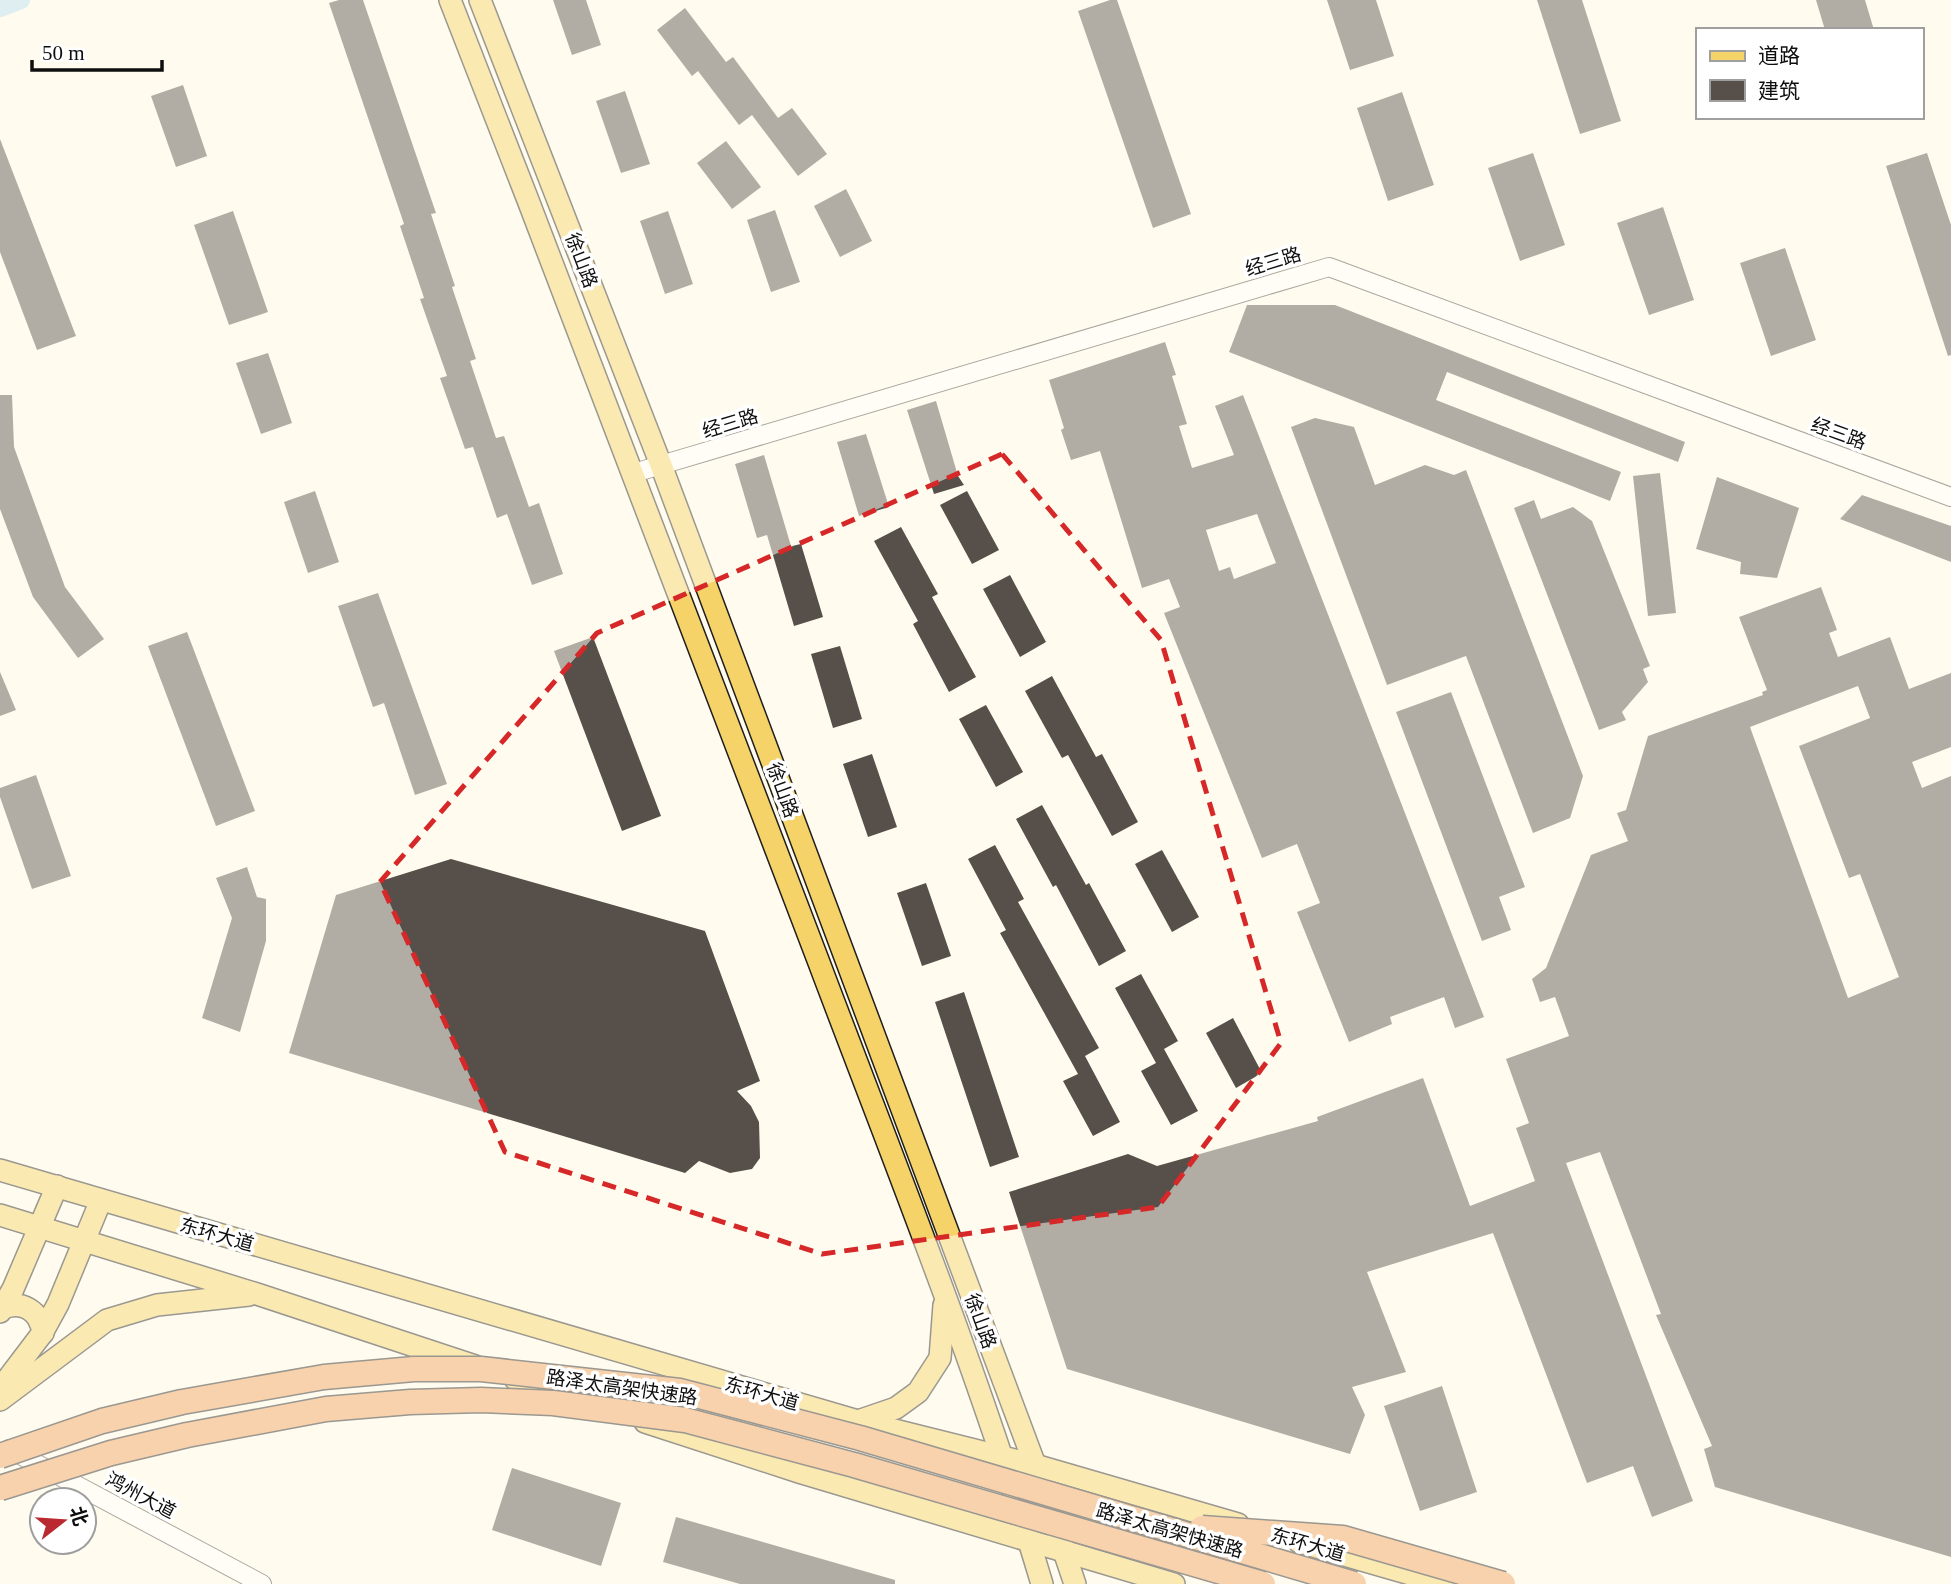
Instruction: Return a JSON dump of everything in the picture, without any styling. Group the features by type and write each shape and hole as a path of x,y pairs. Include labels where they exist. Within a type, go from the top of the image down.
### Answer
{"highway":[{"name":"路泽太高架快速路","path":"0,1456 102,1421 195,1400 324,1377 414,1369 481,1369 680,1391 860,1438 1354,1584"},
{"name":"路泽太高架快速路","path":"0,1488 111,1453 187,1435 326,1409 421,1402 553,1403 684,1420 853,1465 1263,1584"},
{"path":"1155,1525 1343,1538 1503,1584"}],"main road":[{"name":"徐山路","path":"450,0 634,473 944,1296 1002,1457 1042,1584"},
{"name":"徐山路","path":"480,0 661,465 1035,1465 1075,1584"},
{"name":"东环大道","path":"0,1170 858,1421 1035,1465 1445,1584"},
{"path":"1,1310 13,1289 57,1186"},
{"path":"0,1389 43,1333 58,1304 101,1200"},
{"path":"0,1215 257,1294 802,1473 1174,1584"},
{"path":"0,1399 107,1320 157,1305 257,1294"},
{"path":"858,1421 896,1408 918,1392 940,1358 944,1296"},
{"path":"1,1310 11,1305 36,1313 43,1333"}],"street":[{"name":"经三路","path":"634,473 1329,267 1951,497"},
{"name":"鸿州大道","path":"0,1444 262,1584"}],"highlighted area":[{"path":"1002,454 1161,640 1281,1043 1158,1207 822,1254 505,1152 380,882 597,633"}],"building":[{"path":"339,0 363,0 436,213 431,214 476,359 470,361 496,438 504,436 529,507 539,503 563,574 532,585 507,514 497,518 473,447 465,449 440,378 447,376 420,299 424,298 400,226 404,224 329,3"},
{"path":"553,0 586,0 601,45 572,55"},
{"path":"1117,0 1191,214 1153,228 1078,11"},
{"path":"1327,0 1376,0 1394,56 1350,70"},
{"path":"1537,0 1582,0 1621,121 1580,134"},
{"path":"1816,0 1865,0 1873,28 1824,28"},
{"path":"685,8 726,62 733,57 778,118 792,108 827,154 798,176 752,115 739,125 698,71 692,76 657,30"},
{"path":"183,85 207,156 176,167 151,96"},
{"path":"625,91 650,164 621,173 596,101"},
{"path":"1402,92 1434,185 1388,201 1357,108"},
{"path":"0,139 76,336 37,350 0,252"},
{"path":"726,141 761,187 732,209 697,163"},
{"path":"1533,153 1565,245 1520,261 1488,168"},
{"path":"1927,153 1951,225 1951,355 1948,356 1886,166"},
{"path":"846,189 872,241 840,257 814,206"},
{"path":"1663,207 1694,300 1649,315 1617,223"},
{"path":"775,210 800,282 771,292 747,220"},
{"path":"233,211 268,312 229,325 194,225"},
{"path":"668,211 693,284 665,294 640,221"},
{"path":"1785,248 1816,340 1771,356 1740,263"},
{"path":"1247,305 1335,305 1685,442 1678,462 1447,372 1436,400 1621,472 1610,501 1229,352"},
{"path":"1165,342 1187,424 1179,426 1192,468 1234,455 1215,406 1243,395 1484,1017 1455,1028 1444,997 1390,1017 1392,1024 1349,1042 1297,912 1320,903 1297,844 1262,858 1164,613 1180,607 1169,579 1142,588 1100,451 1071,460 1049,380","holes":["1257,514 1276,563 1234,579 1230,567 1219,571 1206,530"]},
{"path":"268,353 292,423 261,434 236,363"},
{"path":"0,395 12,395 14,447 65,587 104,639 78,658 33,597 0,509"},
{"path":"936,401 958,476 964,485 934,494 907,410"},
{"path":"1315,418 1354,427 1375,485 1425,465 1454,475 1466,470 1583,776 1570,818 1533,833 1466,656 1387,685 1291,427"},
{"path":"866,434 889,507 859,516 837,442"},
{"path":"764,455 791,546 801,544 823,617 794,626 767,535 757,538 735,464"},
{"path":"1660,473 1676,613 1648,616 1633,476"},
{"path":"1717,477 1799,508 1777,578 1740,574 1741,562 1696,549"},
{"path":"315,491 339,562 308,573 284,502"},
{"path":"967,491 999,550 972,564 940,505"},
{"path":"1862,495 1951,526 1951,562 1840,519"},
{"path":"1534,500 1541,519 1573,507 1592,521 1650,666 1643,669 1648,682 1622,712 1626,720 1599,730 1514,508"},
{"path":"901,527 938,594 932,597 976,677 949,692 913,624 918,621 874,541"},
{"path":"1010,575 1046,642 1020,657 983,589"},
{"path":"1821,587 1837,630 1829,633 1838,657 1890,637 1909,689 1951,673 1951,747 1912,762 1922,788 1951,776 1951,1557 1715,1487 1704,1449 1712,1446 1656,1315 1661,1314 1600,1152 1566,1163 1693,1501 1652,1517 1633,1466 1587,1483 1493,1233 1367,1272 1406,1372 1352,1387 1365,1415 1350,1454 1067,1369 1009,1192 1128,1154 1157,1166 1318,1121 1317,1117 1423,1078 1470,1206 1535,1181 1516,1128 1529,1123 1506,1059 1569,1036 1555,997 1540,1002 1532,979 1546,968 1591,855 1628,841 1617,813 1626,810 1648,736 1763,695 1762,692 1767,690 1739,617","holes":["1858,686 1870,718 1799,746 1849,878 1860,874 1899,977 1848,998 1750,727"]},
{"path":"378,593 447,784 415,795 384,703 373,707 338,606"},
{"path":"187,632 255,811 216,826 148,646"},
{"path":"593,637 661,816 622,831 554,651"},
{"path":"840,646 862,719 833,728 811,654"},
{"path":"0,672 16,710 0,716"},
{"path":"1052,676 1096,757 1102,754 1138,822 1112,836 1068,755 1062,758 1025,691"},
{"path":"1451,692 1525,887 1499,897 1511,930 1482,941 1396,712"},
{"path":"986,705 1023,772 996,787 959,719"},
{"path":"872,754 897,827 868,837 843,764"},
{"path":"36,775 71,876 32,889 0,797 0,788"},
{"path":"1042,805 1126,951 1099,966 1056,885 1053,887 1016,819"},
{"path":"995,845 1024,899 1018,902 1099,1048 1085,1056 1120,1122 1093,1136 1063,1081 1078,1074 1000,933 1006,930 968,859"},
{"path":"1162,850 1199,917 1172,932 1135,864"},
{"path":"451,859 705,931 760,1081 737,1091 751,1106 759,1122 760,1158 752,1169 730,1173 699,1161 685,1173 289,1053 336,895"},
{"path":"247,867 257,897 266,899 266,941 240,1032 202,1018 232,918 216,878"},
{"path":"926,883 951,956 922,966 897,893"},
{"path":"1141,974 1178,1041 1164,1049 1198,1111 1171,1125 1141,1071 1156,1063 1115,988"},
{"path":"964,992 1019,1157 990,1167 935,1002"},
{"path":"1233,1018 1262,1073 1236,1088 1206,1033"},
{"path":"1442,1386 1477,1492 1420,1511 1384,1406"},
{"path":"512,1468 621,1503 601,1566 492,1530"},
{"path":"676,1517 895,1580 895,1584 740,1584 663,1562"}],"waterway":[{"path":"0,8 21,0"}]}
